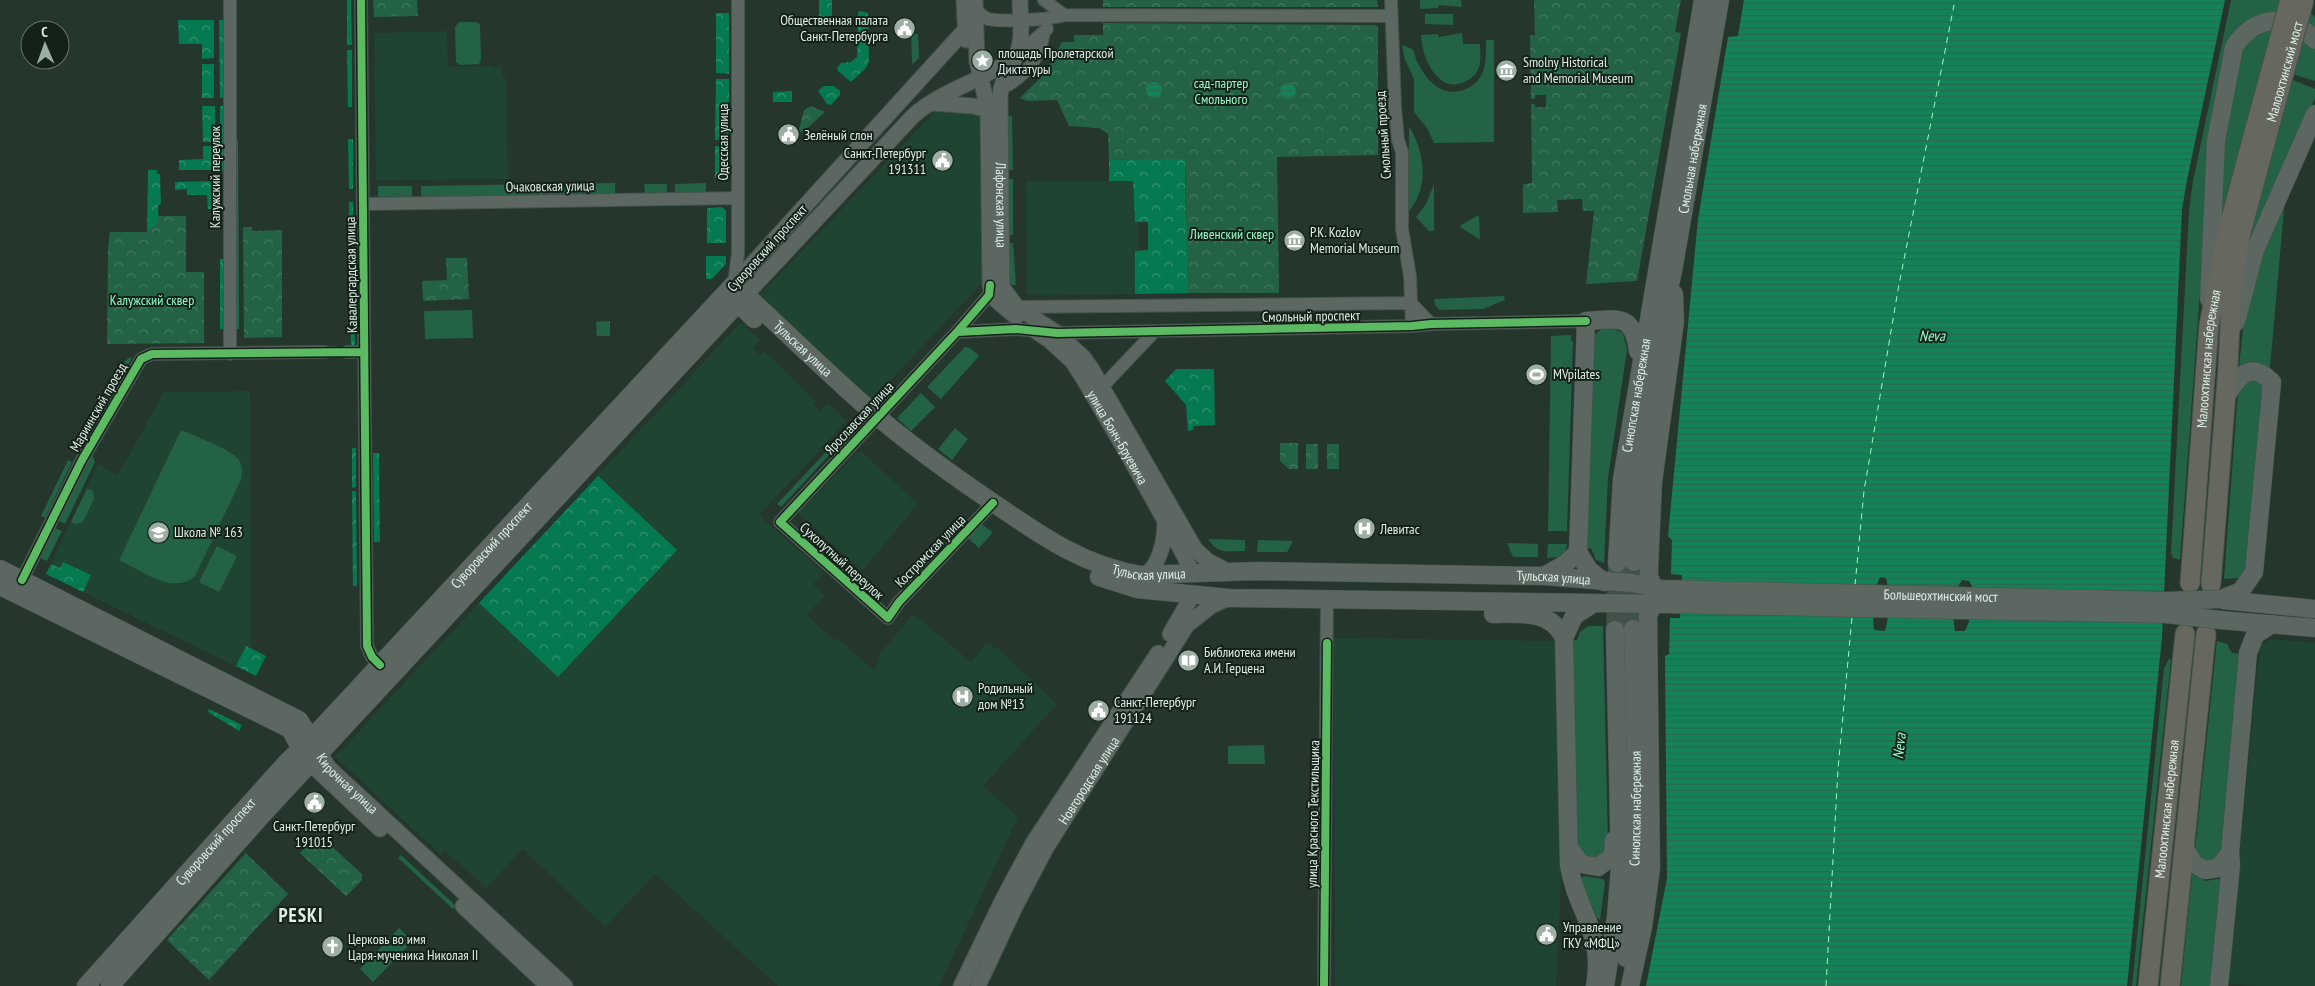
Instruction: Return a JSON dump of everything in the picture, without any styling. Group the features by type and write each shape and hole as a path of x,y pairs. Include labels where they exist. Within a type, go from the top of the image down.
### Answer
{"main road":[{"name":"Смольная набережная","path":"1655,318 1658,256 1703,0"},
{"name":"Смольная набережная","path":"1655,318 1673,271 1720,0"},
{"name":"Малоохтинский мост","path":"2258,142 2290,0"},
{"name":"Малоохтинский мост","path":"2258,142 2304,0"},
{"path":"2209,325 2209,262 2216,141 2234,47 2241,36 2262,22 2275,21 2299,26 2315,40"},
{"path":"2228,367 2238,308 2255,250 2315,114"},
{"name":"Малоохтинская набережная","path":"2190,583 2209,325 2227,234 2258,142"},
{"name":"Малоохтинская набережная","path":"2211,584 2226,396 2232,283 2258,142"},
{"path":"1620,319 1641,303 1650,264 1658,256"},
{"path":"1630,986 1643,927 1651,868 1648,616 1658,596 1651,583 1648,568 1650,511 1675,320 1673,271"},
{"name":"Тульская улица","path":"739,294 873,421 945,470 1045,552 1091,575 1137,589 1229,598 1594,603 1658,596"},
{"name":"Суворовский проспект","path":"110,986 310,751 380,665 739,294"},
{"name":"Суворовский проспект","path":"86,986 310,751 739,294"},
{"name":"Синопская набережная","path":"1617,563 1622,479 1640,364 1655,318"},
{"name":"Синопская набережная","path":"1634,562 1639,481 1655,318"},
{"path":"1605,582 1589,570 1578,552 1586,320 1620,319 1628,323 1633,329 1640,364"},
{"path":"2221,600 2241,591 2254,572 2272,382 2265,375 2257,371 2247,372 2239,376 2226,396"},
{"name":"Тульская улица","path":"989,507 1074,554 1123,572 1145,575 1229,572 1544,576 1632,583 1658,596"},
{"path":"1544,576 1565,564 1578,552"},
{"name":"Кирочная улица","path":"0,569 299,720 310,751"},
{"name":"улица Бонч-Бруевича","path":"1192,573 1193,594"},
{"path":"1456,575 1450,601 1460,613 1540,616 1551,620 1559,627 1564,638 1571,877 1596,941 1597,975 1595,986"},
{"name":"Кирочная улица","path":"0,586 290,729 310,751"},
{"name":"Большеохтинский мост","path":"1658,596 2221,600 2315,609"},
{"name":"Большеохтинский мост","path":"1658,596 2166,614 2315,628"},
{"path":"1564,638 1574,616 1594,603"},
{"path":"2220,620 2231,626 2240,635 2248,653"},
{"path":"2220,986 2232,865 2230,853 2248,653 2255,635 2272,624"},
{"name":"Синопская набережная","path":"1605,986 1616,917 1620,867 1618,810 1624,630 1637,837 1632,907 1622,986"},
{"name":"Малоохтинская набережная","path":"2148,986 2185,634"},
{"name":"Малоохтинская набережная","path":"2170,986 2206,634"},
{"path":"1569,848 1581,864 1598,867 1606,863 1613,856 1614,824 1618,810"},
{"path":"2184,847 2194,864 2205,870 2218,868 2230,853"}],"street":[{"name":"Калужский переулок","path":"230,0 230,354"},
{"name":"Кавалергардская улица","path":"361,0 367,646 372,657 380,665"},
{"name":"Одесская улица","path":"738,0 739,294"},
{"path":"954,0 954,9 964,31 967,47 977,61"},
{"path":"1001,92 1020,44 1020,0"},
{"name":"Смольный проезд","path":"1391,0 1395,107 1398,140 1402,152 1402,229 1410,276 1412,326"},
{"path":"1046,1 1064,15"},
{"path":"964,31 971,3"},
{"path":"971,3 988,18 1020,19 1052,19 1064,15 1391,16"},
{"path":"927,103 973,106 988,110 977,61 971,3"},
{"path":"927,103 982,78 1017,55 1064,15"},
{"name":"Суворовский проспект","path":"739,294 898,104 964,31"},
{"path":"1001,92 1032,64 1041,49 1044,32"},
{"name":"Лафонская улица","path":"1001,92 1002,287 1010,307"},
{"name":"Суворовский проспект","path":"739,294 912,116 927,103"},
{"name":"Лафонская улица","path":"988,110 990,285 996,300 1010,307"},
{"name":"Очаковская улица","path":"363,204 738,198"},
{"name":"Ярославская улица","path":"780,522 957,332 989,295 990,285"},
{"path":"1411,303 1431,324"},
{"name":"Смольный проспект","path":"1010,307 1411,303"},
{"name":"улица Бонч-Бруевича","path":"1010,307 1036,332 1049,340 1072,361 1165,522 1192,573"},
{"name":"улица Бонч-Бруевича","path":"1010,307 1058,334 1083,357 1103,386 1195,548 1208,561 1229,572"},
{"name":"Смольный проспект","path":"1036,332 1058,334 1586,320"},
{"path":"957,332 1016,329 1036,332"},
{"path":"1103,386 1155,331"},
{"name":"Мариинский проезд","path":"22,580 82,460 141,359 152,354 325,352"},
{"path":"347,352 364,352"},
{"name":"Костромская улица","path":"888,618 899,602 989,507"},
{"name":"Сухопутный переулок","path":"780,522 888,618"},
{"path":"1145,575 1152,570 1158,560 1165,522"},
{"name":"Новгородская улица","path":"961,986 1002,899 1032,844 1174,629 1193,594"},
{"name":"Новгородская улица","path":"978,986 1015,907 1046,848 1187,626 1211,606 1229,598"},
{"name":"улица Красного Текстильщика","path":"1324,986 1327,599"},
{"name":"Кирочная улица","path":"310,751 548,986"},
{"name":"Кирочная улица","path":"310,751 565,986"}],"shaded area":[{"path":"447,31 448,67 492,66 494,68 502,66 502,77 506,78 508,179 376,180 374,33"},
{"path":"937,109 972,112 979,115 983,121 984,281 870,402 757,298"},
{"path":"1026,181 1133,181 1135,221 1138,221 1138,250 1135,251 1135,294 1027,295"},
{"path":"741,322 760,340 753,348 760,355 764,351 816,401 813,405 820,411 828,403 847,421 759,515 824,573 813,584 825,595 807,615 834,640 837,638 875,671 880,653 911,617 915,615 971,662 986,643 1000,650 1057,704 983,786 1018,817 939,986 778,986 655,874 605,927 523,849 486,888 445,851 441,855 335,757"},
{"name":"Школа № 163","path":"250,391 251,648 266,656 256,676 46,574 98,464 118,475 164,392"},
{"path":"860,450 918,504 862,571 798,513"},
{"path":"1334,638 1557,641 1557,751 1561,882 1556,986 1335,986"},
{"path":"2272,639 2315,643 2315,986 2256,986 2227,983 2260,644"}],"green space":[{"path":"347,0 351,0 352,45 347,45"},
{"path":"373,0 417,0 418,16 374,17"},
{"path":"819,0 832,0 832,18 829,25 819,26"},
{"path":"1103,0 1377,0 1378,7 1103,7"},
{"path":"1420,0 1461,0 1462,7 1438,5 1438,8 1420,9"},
{"path":"1534,0 1681,0 1675,32 1681,33 1637,281 1586,284 1594,211 1583,211 1582,199 1557,200 1558,212 1523,213 1523,184 1532,183 1531,104 1535,104 1535,107 1546,107 1546,95 1535,95 1535,99 1531,99 1530,35 1535,35"},
{"path":"2231,0 2302,0 2315,18 2315,28 2306,22 2242,27 2206,212 2180,560 2173,558 2171,553 2189,211 2193,181"},
{"path":"860,11 868,13 869,61 866,68 851,82 837,68 841,63 851,62 857,57 858,13"},
{"path":"716,13 729,13 729,74 716,73"},
{"path":"1425,14 1453,14 1453,25 1425,24"},
{"path":"178,20 214,20 214,58 202,59 202,44 179,44"},
{"path":"219,20 223,20 224,98 220,98"},
{"path":"459,22 476,22 480,24 481,60 479,64 460,65 456,62 455,27"},
{"name":"сад-партер Смольного","path":"1103,23 1375,25 1378,27 1378,155 1277,157 1279,293 1188,293 1185,159 1109,160 1108,134 1099,128 1069,126 1057,100 1027,101 1020,98 1047,71 1062,42 1074,42 1074,35 1103,35"},
{"path":"2275,26 2218,243 2224,141 2242,50 2246,41"},
{"path":"1462,33 1463,44 1480,44 1478,69 1465,82 1459,84 1446,83 1436,75 1429,65 1424,53 1421,35 1438,34 1439,37"},
{"path":"911,34 918,34 919,58 913,64 912,62"},
{"path":"2302,35 2315,50 2315,81 2292,74"},
{"path":"1486,40 1494,40 1494,142 1434,143 1427,128 1414,112 1414,79 1405,60 1402,45 1413,50 1421,69 1431,82 1437,87 1451,92 1468,88 1479,79 1484,67"},
{"path":"347,50 352,50 352,107 348,107"},
{"path":"202,64 214,64 214,98 202,98"},
{"path":"716,79 729,79 729,140 715,140"},
{"path":"2291,79 2315,89 2315,98 2245,252"},
{"path":"824,86 834,86 840,91 840,95 831,105 827,104 818,91"},
{"path":"792,91 792,102 773,102 773,92"},
{"path":"202,106 215,106 215,142 203,142"},
{"path":"220,106 223,106 224,171 220,171"},
{"path":"811,106 825,112 802,133 799,130 804,110"},
{"path":"1005,116 1012,116 1013,170 1006,170"},
{"path":"1409,126 1421,157 1422,180 1416,201 1409,211"},
{"path":"348,139 353,139 353,189 349,189"},
{"path":"234,140 238,140 239,329 234,329"},
{"path":"203,146 215,146 215,170 179,170 179,160 203,159"},
{"path":"715,146 729,146 729,178 715,178"},
{"path":"1185,158 1186,216 1198,293 1135,294 1135,251 1148,250 1148,222 1135,222 1133,181 1109,181 1109,160"},
{"path":"148,170 157,170 157,174 160,174 161,204 158,206 159,223 147,232"},
{"path":"1006,179 1013,179 1013,235 1006,235"},
{"path":"214,181 214,209 208,209 207,195 187,195 187,189 175,190 175,182"},
{"path":"615,183 615,195 421,197 421,186"},
{"path":"706,183 706,193 675,194 675,184"},
{"path":"644,184 667,184 667,194 645,195"},
{"path":"1434,184 1434,231 1429,231 1416,217 1426,204"},
{"path":"378,186 412,186 412,197 378,197"},
{"path":"2285,198 2270,368 2254,364 2239,367 2245,309 2252,280"},
{"path":"349,202 353,202 354,242 349,242"},
{"path":"722,207 726,211 726,243 707,243 707,208"},
{"path":"1479,215 1480,238 1479,239 1460,227"},
{"name":"Калужский сквер","path":"158,216 186,216 186,272 204,272 204,343 107,344 108,248 110,232 147,232 158,223"},
{"path":"243,227 252,227 252,231 282,230 282,337 244,338"},
{"path":"1006,243 1013,243 1016,285 1009,285"},
{"path":"350,248 354,248 354,291 350,291"},
{"path":"706,256 726,256 726,264 712,279 706,279"},
{"path":"446,258 467,258 469,299 423,301 422,281 447,280"},
{"path":"220,259 224,259 224,329 220,329"},
{"path":"1504,296 1505,300 1483,309 1440,310 1435,305 1434,299"},
{"path":"350,297 354,297 355,348 351,348"},
{"path":"472,310 473,338 425,339 424,311"},
{"path":"610,321 610,336 597,336 596,322"},
{"path":"1610,327 1623,333 1627,350 1608,478 1604,563 1596,560 1591,548 1584,549 1593,336 1600,330"},
{"path":"1571,335 1571,341 1573,341 1567,531 1548,531 1551,336"},
{"path":"965,347 970,348 979,356 941,399 927,387"},
{"path":"130,357 132,358 77,453 73,451 125,361"},
{"path":"1176,369 1214,369 1215,425 1193,426 1193,430 1188,431 1186,405 1165,381"},
{"path":"2253,379 2265,384 2249,571 2244,570 2239,578 2224,579 2238,390 2240,384"},
{"path":"921,393 935,407 911,431 897,418"},
{"path":"955,428 968,439 952,460 938,449"},
{"path":"181,430 212,443 235,456 239,460 242,472 241,480 195,576 177,583 157,579 119,560"},
{"path":"841,436 844,439 781,507 777,504"},
{"path":"1280,443 1298,443 1298,469 1289,469 1280,461"},
{"path":"1306,444 1318,444 1318,469 1306,469"},
{"path":"1327,444 1339,444 1339,469 1327,469"},
{"path":"352,448 356,448 356,487 352,488"},
{"path":"373,453 379,453 380,542 374,542"},
{"path":"92,454 95,462 65,524 59,521"},
{"path":"68,460 72,462 45,518 41,516"},
{"path":"598,476 677,550 558,677 479,603"},
{"path":"87,489 93,491 94,499 83,522 75,524 71,522"},
{"path":"352,491 356,491 357,586 353,586"},
{"path":"981,524 993,532 979,548 968,538"},
{"path":"55,528 62,531 47,561 40,558"},
{"path":"1208,539 1245,540 1245,551 1220,550"},
{"path":"1258,540 1293,541 1287,552 1257,552"},
{"path":"1507,543 1538,544 1538,557 1513,557"},
{"path":"1548,544 1567,544 1565,552 1560,557 1547,558"},
{"path":"217,546 237,556 219,592 199,582"},
{"path":"63,562 91,575 83,592 46,574 51,564 60,568"},
{"path":"1588,626 1603,626 1608,843 1604,853 1595,859 1583,857 1576,847 1570,641 1577,640 1580,632"},
{"path":"2217,641 2227,644 2232,653 2241,654 2223,853 2221,858 2205,865 2195,850"},
{"path":"246,646 266,656 256,676 236,666"},
{"path":"2169,659 2171,659 2136,986 2132,986 2164,668"},
{"path":"209,709 242,725 239,731 208,712"},
{"path":"1264,745 1265,764 1228,764 1228,746"},
{"path":"318,834 362,874 362,880 346,896 300,853"},
{"path":"246,853 288,894 209,980 167,940"},
{"path":"401,855 456,906 453,909 398,858"},
{"path":"2192,874 2206,881 2221,878 2210,986 2181,986"},
{"path":"1583,876 1603,879 1605,882 1600,920 1597,918 1581,881"},
{"path":"399,928 413,941 373,982 360,969"}],"water":[{"name":"Neva","path":"1744,0 2225,0 2182,209 2162,637 2127,986 1646,986 1667,878 1665,656 1669,654 1670,618 1680,618 1682,575 1671,574 1672,540 1668,536 1698,219 1728,37 1738,36","holes":["1880,577 1886,578 1888,591 1889,611 1885,631 1874,630 1873,624 1874,596","1962,580 1969,581 1972,586 1969,622 1965,631 1955,631 1954,605"]},
{"path":"1154,82 1162,90 1154,98 1146,90"},
{"path":"1288,83 1296,91 1288,99 1280,91"}],"ferry route":[{"path":"1855,585 1864,491 1898,290 1955,0"},
{"path":"1826,986 1838,769 1852,617"}],"tunnel":[{"path":"325,352 347,352"},
{"path":"1633,629 1634,562"},
{"path":"1615,630 1617,566"}],"cycle path":[{"path":"361,0 367,646 372,657 380,665"},
{"path":"990,285 989,295 957,332 1016,329 1057,333 1586,321"},
{"path":"957,332 780,522 888,618 899,602 993,503"},
{"path":"22,580 82,460 141,359 152,354 364,352"},
{"path":"1324,986 1327,643"}],"place":[{"name":"Общественная палата Санкт-Петербурга","path":"904,28"},
{"name":"площадь Пролетарской Диктатуры","path":"982,61"},
{"name":"Smolny Historical and Memorial Museum","path":"1507,70"},
{"name":"Зелёный слон","path":"788,135"},
{"name":"Санкт-Петербург 191311","path":"942,161"},
{"name":"P.K. Kozlov Memorial Museum","path":"1294,240"},
{"name":"MVpilates","path":"1537,374"},
{"name":"Левитас","path":"1364,529"},
{"name":"Школа № 163","path":"158,532"},
{"name":"Библиотека имени А.И. Герцена","path":"1188,660"},
{"name":"Родильный дом №13","path":"962,696"},
{"name":"Санкт-Петербург 191124","path":"1098,710"},
{"name":"Санкт-Петербург 191015","path":"314,803"},
{"name":"Управление ГКУ «МФЦ»","path":"1547,935"},
{"name":"Церковь во имя Царя-мученика Николая II","path":"332,947"}],"district":[{"name":"PESKI","path":"301,915"}],"park label":[{"name":"Ливенский сквер","path":"1232,234"}]}
